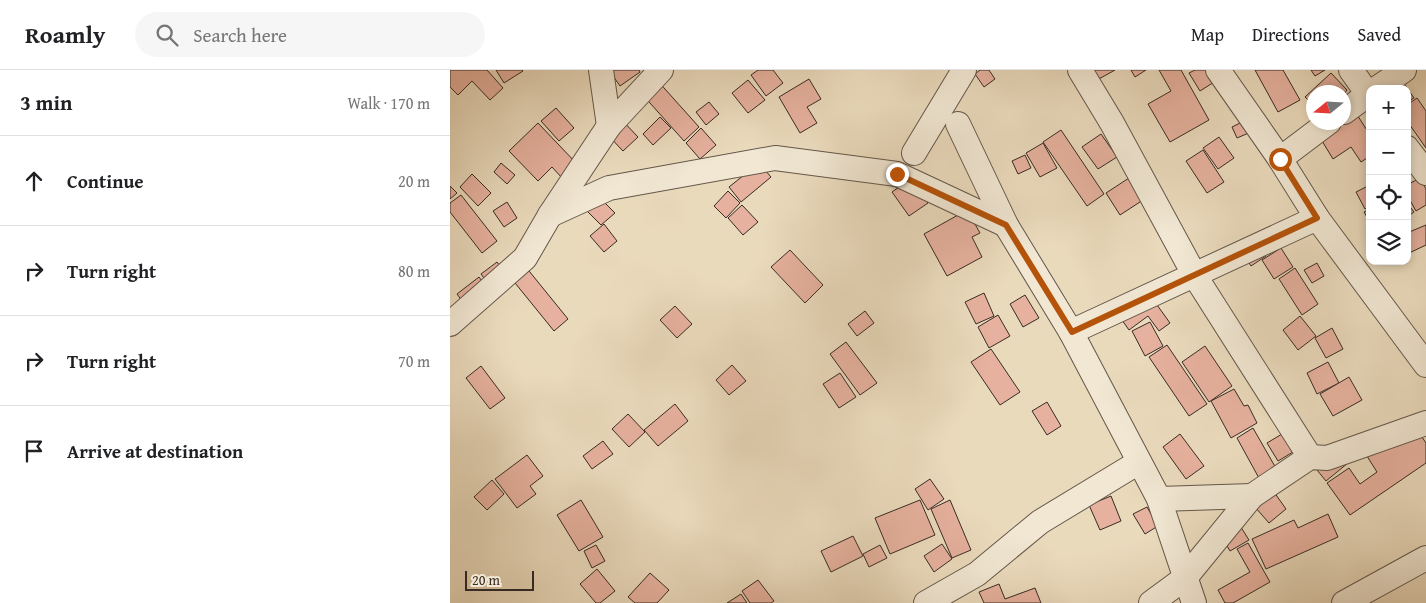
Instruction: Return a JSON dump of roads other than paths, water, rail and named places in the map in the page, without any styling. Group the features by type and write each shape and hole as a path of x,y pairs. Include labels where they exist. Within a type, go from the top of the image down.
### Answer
{"street":[{"path":"601,70 609,126"},
{"path":"450,324 525,258 550,215 609,126 661,70"},
{"path":"914,153 964,70"},
{"path":"1080,70 1112,122 1195,276 1310,457"},
{"path":"1218,70 1280,159 1317,218 1426,365"},
{"path":"1351,70 1366,87"},
{"path":"1382,85 1404,70"},
{"path":"1351,107 1366,97"},
{"path":"958,124 1006,225 1072,332 1159,499 1194,603"},
{"path":"1280,159 1318,130"},
{"path":"1411,153 1426,173"},
{"path":"550,215 609,188 776,158 897,174 1006,225"},
{"path":"1072,332 1317,218"},
{"path":"1151,603 1185,578 1252,496 1310,457 1327,458 1426,423"},
{"path":"926,603 977,574 1040,522 1139,462"},
{"path":"1159,499 1252,496"},
{"path":"1344,603 1425,563"}]}
